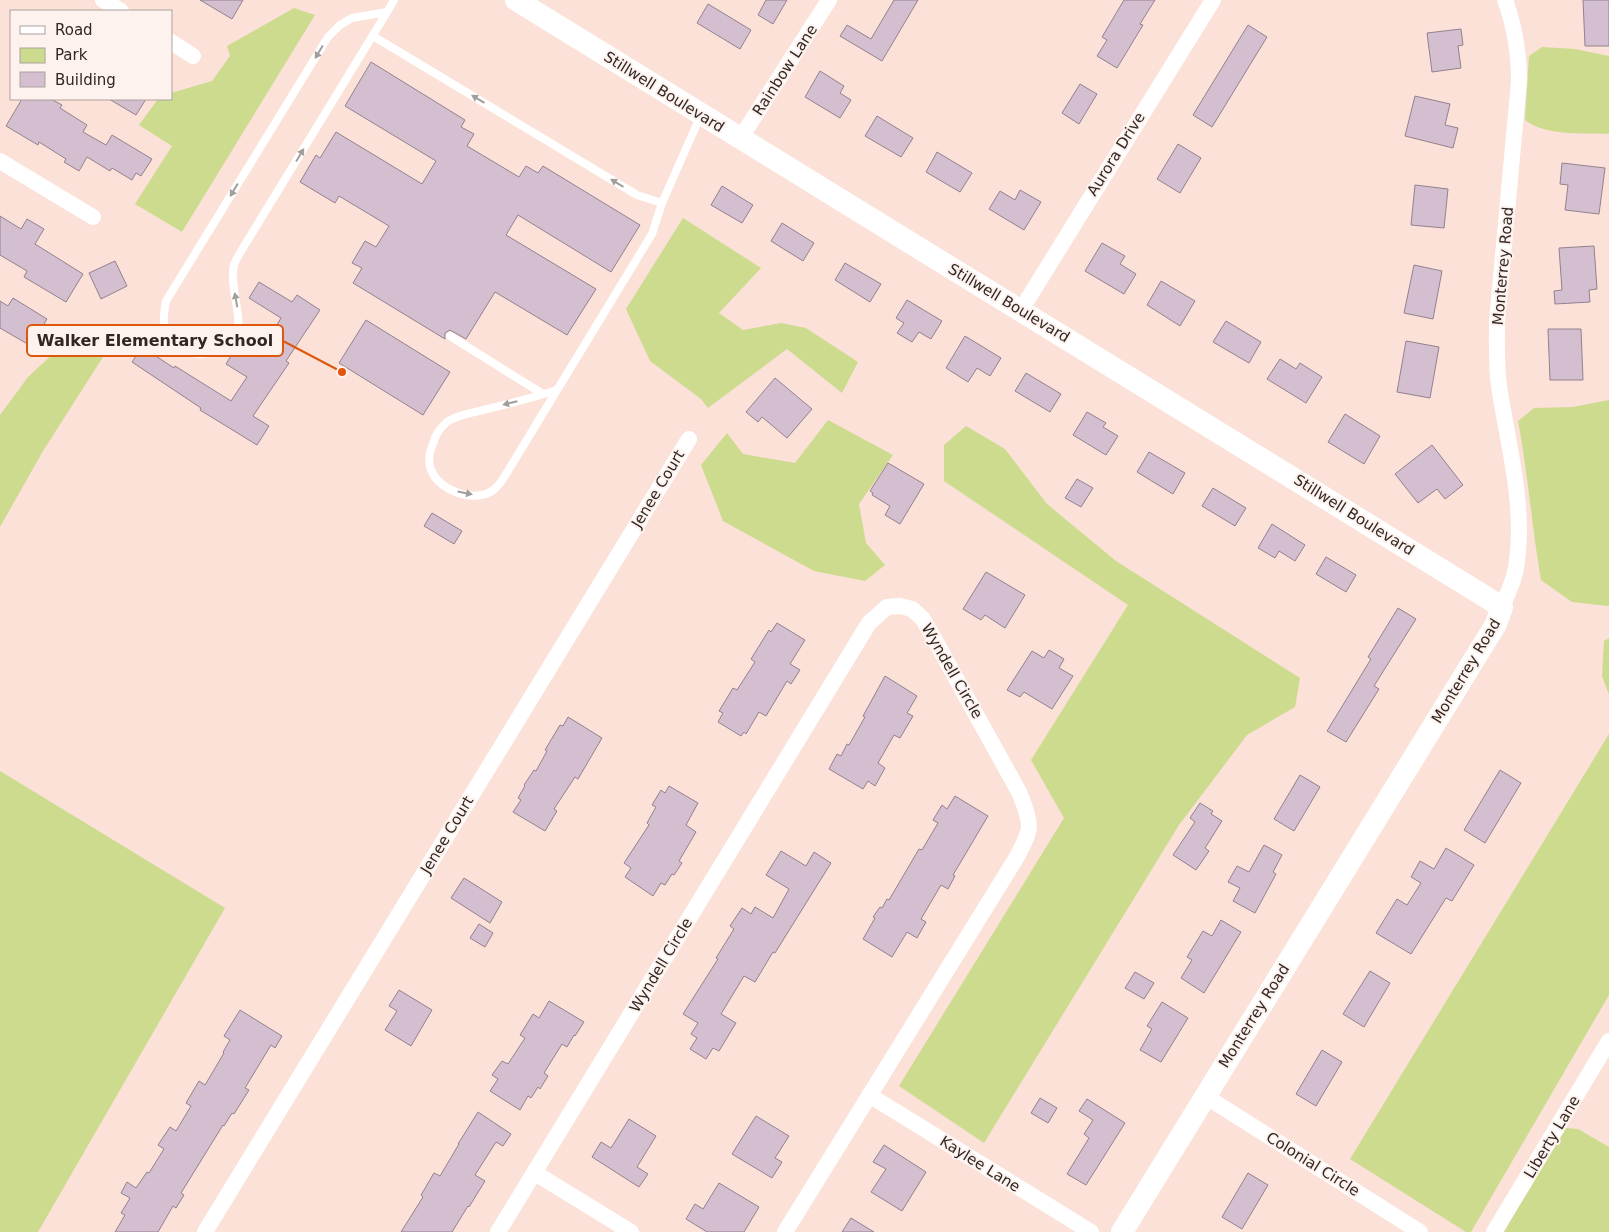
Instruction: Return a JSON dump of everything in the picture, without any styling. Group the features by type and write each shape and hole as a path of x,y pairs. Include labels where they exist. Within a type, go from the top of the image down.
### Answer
{"street":[{"path":"103,0 119,10"},
{"name":"Stillwell Boulevard","path":"516,0 1502,607"},
{"name":"Rainbow Lane","path":"740,139 829,0"},
{"name":"Aurora Drive","path":"1021,310 1213,0"},
{"name":"Monterrey Road","path":"1122,1232 1496,624 1516,569 1519,534 1518,506 1514,463 1499,385 1496,322 1519,81 1517,45 1506,0"},
{"path":"172,43 193,56"},
{"path":"0,161 93,217"},
{"name":"Jenee Court","path":"205,1232 689,439"},
{"name":"Wyndell Circle","path":"498,1232 869,623 887,607 900,606 912,609 923,620 932,635 1019,792 1029,827 1015,860 785,1232"},
{"name":"Liberty Lane","path":"1494,1232 1609,1041"},
{"name":"Kaylee Lane","path":"868,1095 1091,1232"},
{"name":"Colonial Circle","path":"1205,1096 1420,1232"},
{"path":"535,1173 630,1232"}],"lane":[{"path":"387,12 352,18 340,25 328,37 166,301 163,316 164,328 168,337 187,353 200,355 214,353 227,348 234,339 239,326 234,265 241,252 373,36 387,12 394,0"},
{"path":"373,36 637,195 662,203"},
{"path":"557,390 448,421 436,434 430,450 429,466 437,480 447,488 466,495 487,493 496,488 557,390 652,234 662,203 701,115"},
{"path":"450,336 543,394"}],"green space":[{"path":"294,8 315,15 182,232 135,204 172,146 139,125 157,100 172,100 172,93 212,81 230,56 227,46"},
{"path":"1542,47 1575,49 1609,56 1609,134 1554,131 1543,129 1525,120 1529,56"},
{"path":"683,218 761,268 719,313 743,330 781,323 806,328 858,362 842,393 787,349 708,408 701,399 650,361 626,309"},
{"path":"80,331 110,346 43,451 0,527 0,415 28,377"},
{"path":"1609,400 1608,606 1572,602 1541,580 1518,421 1534,408 1573,407"},
{"path":"828,420 893,455 859,504 866,543 885,565 865,581 814,571 723,521 701,465 727,433 743,454 795,463"},
{"path":"966,426 1005,449 1047,504 1116,561 1300,678 1295,707 1247,735 1179,825 984,1143 899,1086 1064,818 1031,760 1128,605 944,481 944,445"},
{"path":"1609,638 1609,695 1602,676 1604,641"},
{"path":"1609,734 1609,995 1471,1232 1466,1232 1350,1159"},
{"path":"0,771 225,908 38,1232 0,1232"},
{"path":"1566,1128 1578,1129 1609,1147 1609,1232 1504,1232"}],"building":[{"path":"200,0 243,0 232,19"},
{"path":"766,0 787,0 773,24 758,15"},
{"path":"894,0 918,0 882,61 840,36 847,25 871,39"},
{"path":"1124,0 1155,0 1140,24 1143,25 1117,68 1097,56 1107,40 1102,37"},
{"path":"1583,0 1609,0 1609,46 1585,46"},
{"path":"708,4 751,30 740,49 697,23"},
{"path":"1248,25 1267,37 1212,127 1193,115"},
{"path":"1461,29 1463,45 1458,46 1461,68 1432,72 1427,33"},
{"path":"371,62 465,120 461,127 474,134 467,146 519,177 526,166 538,173 543,166 640,225 611,272 518,215 506,235 596,289 567,335 495,292 466,339 450,330 445,333 445,339 353,283 362,268 352,263 365,241 376,247 389,226 339,196 335,203 300,182 316,155 320,158 336,132 422,184 436,161 345,106"},
{"path":"820,71 844,86 840,93 851,100 840,118 805,97"},
{"path":"1080,84 1097,94 1079,124 1062,113"},
{"path":"1415,96 1450,104 1445,125 1458,128 1453,148 1405,136"},
{"path":"21,100 53,100 62,105 60,108 87,125 83,132 106,145 112,135 152,159 141,176 136,173 132,180 112,168 110,171 87,157 79,171 64,162 66,159 39,142 38,145 6,126"},
{"path":"111,100 145,100 136,115"},
{"path":"877,116 913,138 901,157 865,136"},
{"path":"1178,144 1201,158 1180,193 1157,179"},
{"path":"937,152 972,173 960,192 926,172"},
{"path":"1562,163 1605,168 1599,214 1565,210 1568,185 1560,184"},
{"path":"1415,185 1448,189 1444,228 1411,225"},
{"path":"722,186 753,205 742,223 711,205"},
{"path":"1020,190 1041,202 1024,230 989,209 1000,191 1015,200"},
{"path":"0,216 21,229 27,219 44,229 35,244 83,274 66,302 24,277 27,271 0,255"},
{"path":"782,223 814,243 803,261 771,241"},
{"path":"1102,243 1125,256 1120,264 1136,274 1124,294 1085,271"},
{"path":"1594,246 1597,289 1589,290 1590,302 1555,304 1554,291 1562,290 1559,248"},
{"path":"115,261 127,286 101,299 89,273"},
{"path":"845,263 881,284 870,302 835,280"},
{"path":"1414,265 1442,271 1433,319 1404,313"},
{"path":"1161,281 1195,301 1180,326 1147,305"},
{"path":"259,282 292,302 297,295 320,310 286,361 289,363 253,416 269,426 257,445 200,410 201,408 132,362 142,347 231,401 247,377 226,364 239,343 261,357 279,331 275,328 281,318 249,298"},
{"path":"13,298 47,319 31,346 0,328 0,301 8,306"},
{"path":"907,300 942,321 931,339 919,332 912,342 897,333 904,323 896,318"},
{"path":"366,320 450,372 423,415 339,363"},
{"path":"1226,321 1261,342 1249,363 1213,342"},
{"path":"1548,329 1581,329 1583,380 1550,380"},
{"path":"965,336 1001,358 990,376 977,368 968,382 946,368"},
{"path":"1406,341 1439,347 1430,398 1397,392"},
{"path":"1280,359 1296,369 1300,363 1322,377 1306,403 1267,379"},
{"path":"1026,373 1061,394 1050,412 1015,391"},
{"path":"775,378 812,409 787,438 762,417 758,422 746,412"},
{"path":"1087,412 1106,423 1103,427 1118,436 1106,455 1073,435"},
{"path":"1345,414 1380,436 1364,464 1328,442"},
{"path":"1432,445 1463,485 1445,499 1437,489 1418,503 1395,474"},
{"path":"1149,452 1185,473 1173,494 1137,472"},
{"path":"888,463 924,484 900,524 885,515 890,506 872,495 873,493 870,491"},
{"path":"1077,479 1093,488 1081,507 1065,498"},
{"path":"1213,488 1246,508 1235,526 1202,506"},
{"path":"432,513 462,531 454,544 424,526"},
{"path":"1272,524 1305,545 1295,561 1279,551 1275,558 1258,548"},
{"path":"1326,557 1356,575 1346,592 1316,574"},
{"path":"986,572 1025,595 1005,628 985,615 981,620 963,609"},
{"path":"1398,608 1416,619 1374,686 1379,689 1346,742 1327,731 1371,659 1368,657"},
{"path":"777,623 805,640 790,664 800,670 791,684 787,681 766,716 759,712 746,734 744,732 741,736 718,722 723,713 719,711 733,688 737,690 755,662 751,659 769,630 771,632"},
{"path":"1049,650 1064,659 1059,668 1073,676 1052,709 1024,692 1020,697 1007,690 1032,651 1044,658"},
{"path":"885,676 917,696 907,713 913,716 900,738 894,735 878,763 885,768 875,786 868,781 863,789 829,769 837,754 841,756 847,744 849,745"},
{"path":"568,717 602,738 578,779 575,777 554,809 557,811 545,831 513,812 521,800 518,798 524,785 534,770 536,771 547,751 545,750 560,725 563,726"},
{"path":"1500,770 1521,783 1485,843 1464,830"},
{"path":"1300,775 1320,787 1294,831 1274,819"},
{"path":"669,786 698,803 686,825 696,832 679,861 682,863 674,875 672,874 665,885 661,883 653,896 625,877 631,868 624,863 649,825 647,823 656,807 652,805 661,790 665,793"},
{"path":"955,796 988,816 953,875 955,876 948,889 941,885 921,919 926,922 917,938 907,932 892,957 863,939 875,918 873,917 880,907 882,908 887,899 889,900 919,849 922,850 938,823 933,820 942,805 947,809"},
{"path":"1200,803 1213,811 1211,814 1222,821 1205,848 1209,851 1196,870 1173,855 1195,822 1190,818"},
{"path":"1264,845 1282,855 1273,872 1276,874 1255,913 1233,901 1240,888 1228,882 1237,866 1249,872"},
{"path":"1446,848 1474,865 1452,901 1446,898 1411,954 1376,933 1397,899 1407,905 1421,883 1411,877 1420,861 1434,869"},
{"path":"781,851 806,866 814,852 831,863 755,982 744,976 721,1014 736,1023 719,1051 713,1048 706,1059 690,1049 697,1038 691,1034 698,1023 683,1014 718,959 716,958 734,929 730,926 742,908 751,914 755,907 773,918 789,889 766,875"},
{"path":"464,878 502,902 490,923 451,898"},
{"path":"1221,920 1241,932 1204,993 1181,978 1192,960 1187,957 1203,931 1212,936"},
{"path":"479,924 493,933 485,947 470,938"},
{"path":"1370,971 1390,983 1364,1027 1343,1014"},
{"path":"1135,972 1154,983 1144,999 1125,988"},
{"path":"399,990 432,1010 411,1046 385,1030 397,1011 389,1006"},
{"path":"549,1001 584,1022 567,1047 562,1044 544,1073 548,1076 540,1089 538,1087 531,1098 528,1096 520,1110 490,1091 498,1079 492,1075 502,1061 508,1064 525,1038 520,1035 533,1014 539,1018"},
{"path":"1162,1002 1188,1018 1161,1062 1140,1050 1152,1029 1147,1026"},
{"path":"240,1010 282,1036 275,1048 271,1045 245,1088 249,1090 234,1114 232,1113 223,1125 181,1193 184,1195 176,1208 173,1206 158,1232 115,1232 125,1215 121,1213 130,1198 121,1193 127,1182 136,1188 147,1172 149,1173 164,1149 158,1145 170,1127 176,1131 191,1106 186,1103 199,1081 205,1085 224,1053 230,1040 224,1036"},
{"path":"1322,1050 1342,1062 1316,1106 1296,1094"},
{"path":"1040,1098 1057,1108 1048,1123 1031,1113"},
{"path":"1087,1099 1125,1123 1086,1185 1067,1174 1089,1138 1084,1134 1093,1120 1079,1111"},
{"path":"478,1112 511,1134 503,1146 496,1142 475,1175 485,1181 469,1207 452,1232 401,1232 423,1197 421,1195 434,1173 440,1176"},
{"path":"756,1116 789,1136 775,1158 782,1162 772,1178 732,1154"},
{"path":"629,1119 656,1136 637,1167 648,1174 639,1187 592,1157 601,1142 611,1148"},
{"path":"884,1145 926,1172 902,1211 871,1192 886,1169 873,1162"},
{"path":"1248,1173 1268,1185 1242,1229 1222,1217"},
{"path":"719,1183 759,1207 744,1232 707,1232 686,1219 695,1204 703,1209"},
{"path":"851,1218 874,1232 842,1232"}],"place":[{"name":"Walker Elementary School","path":"342,372"}]}
